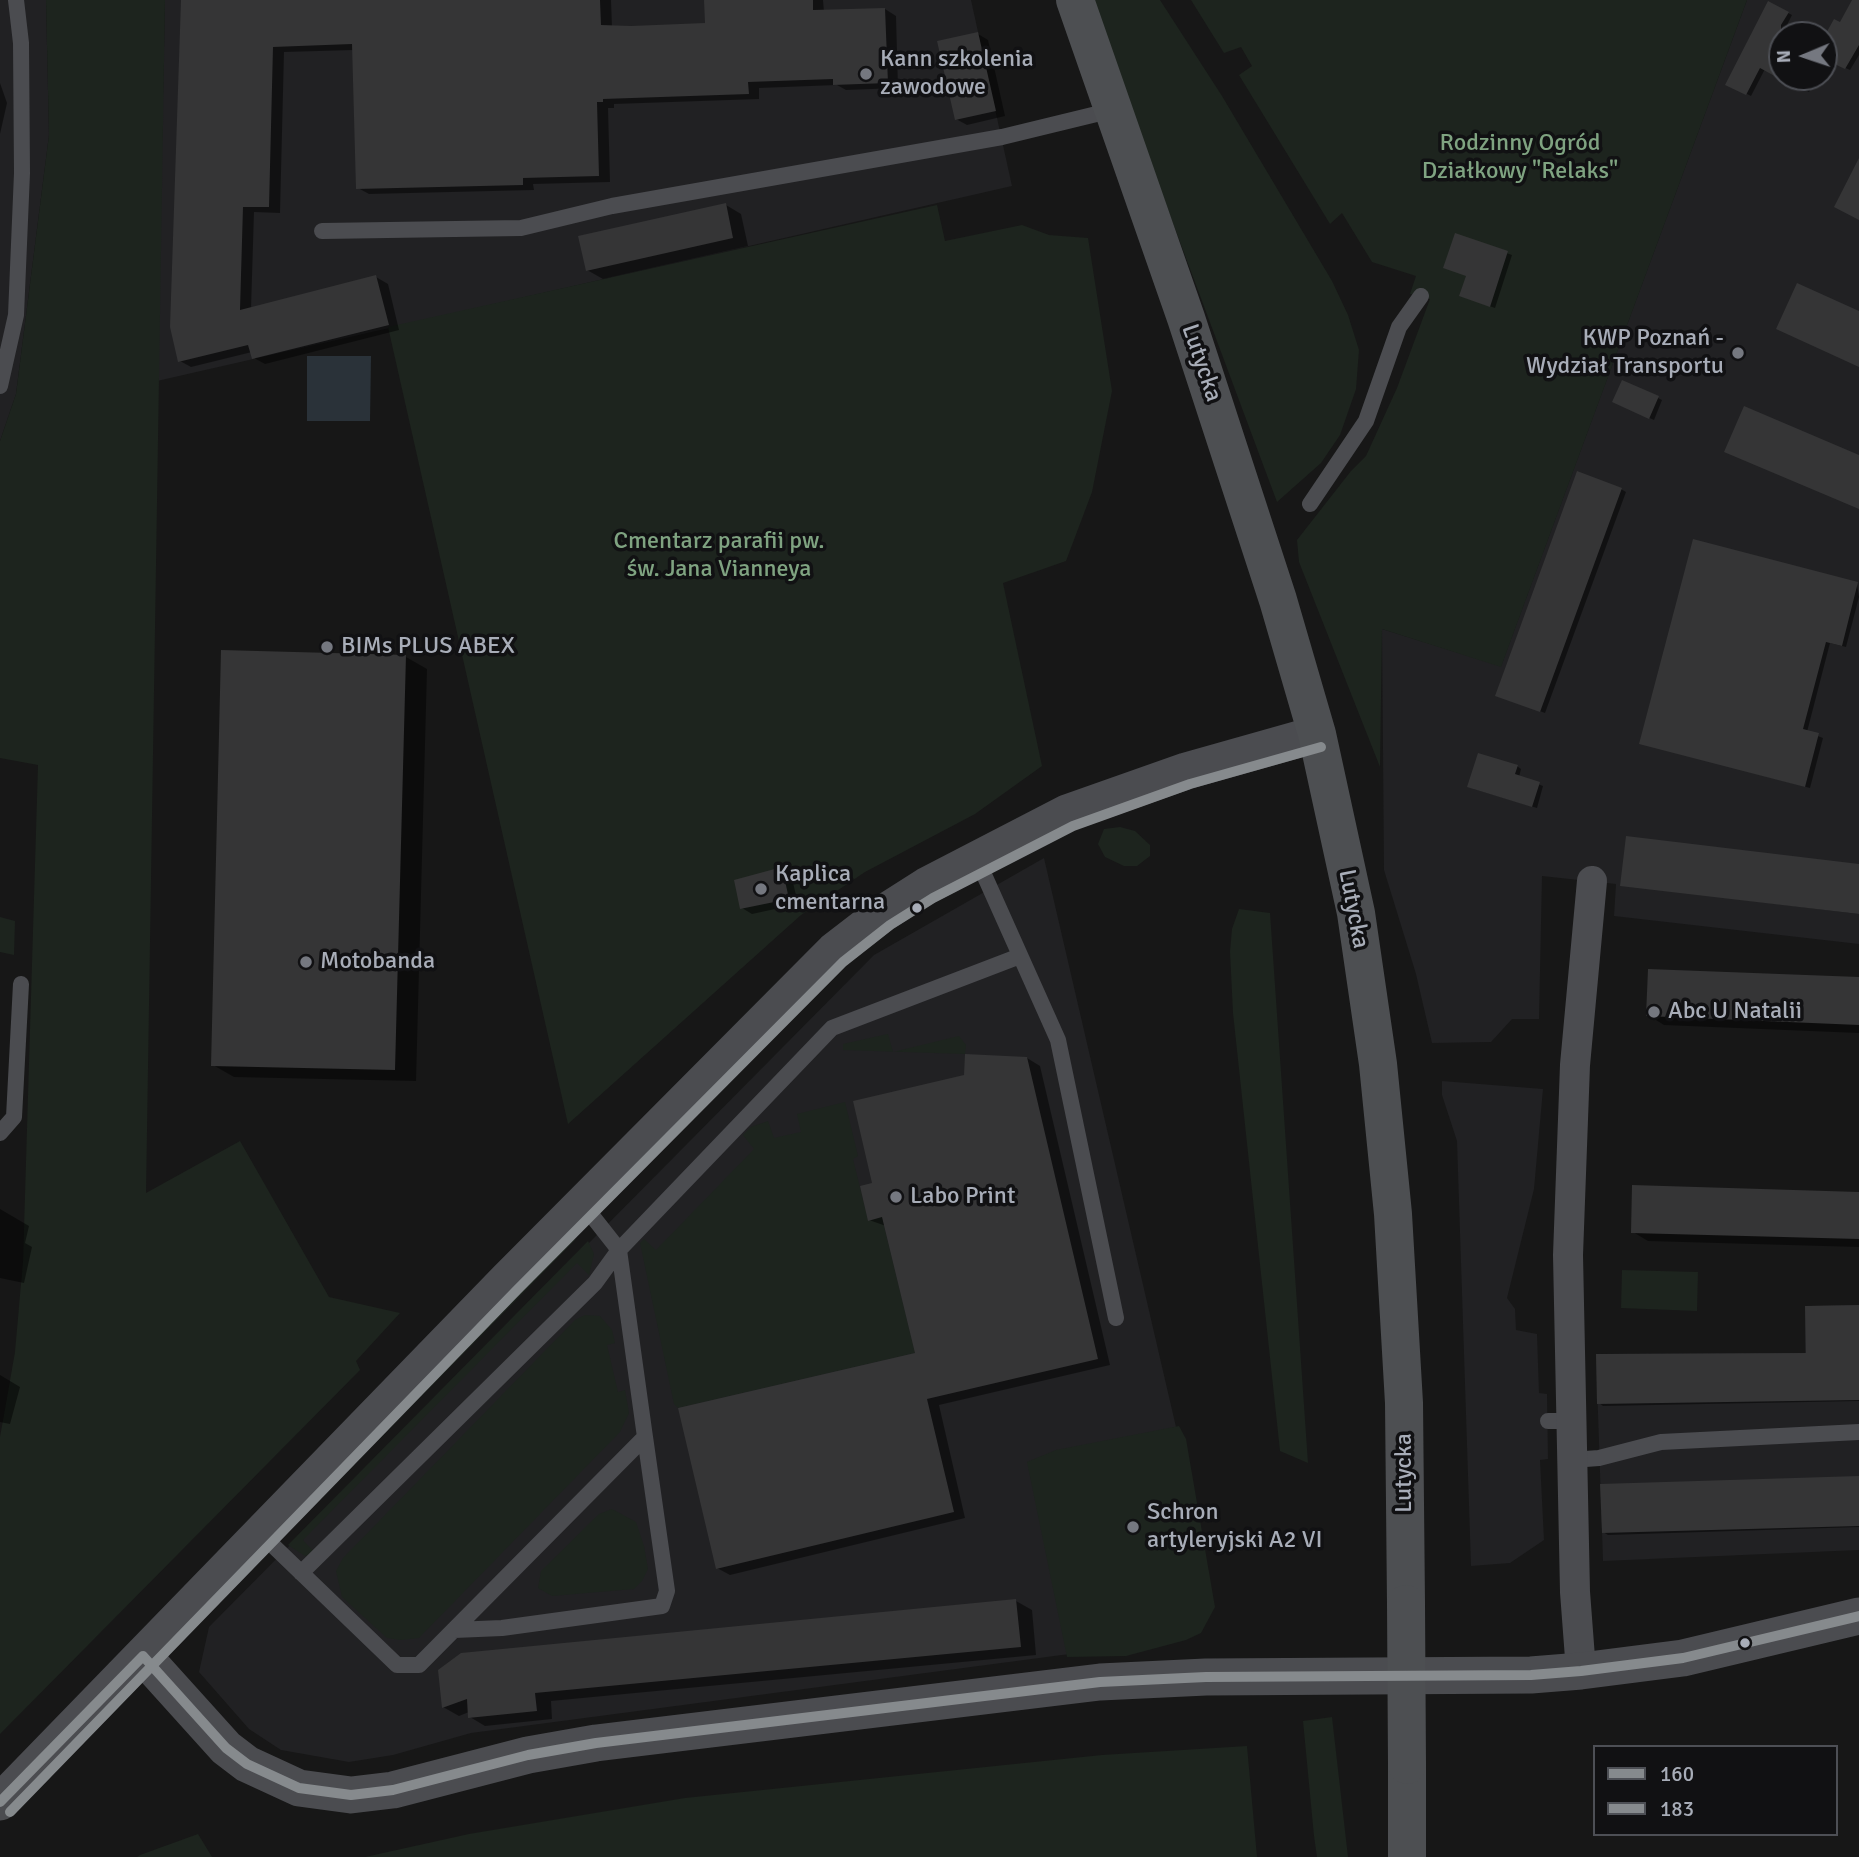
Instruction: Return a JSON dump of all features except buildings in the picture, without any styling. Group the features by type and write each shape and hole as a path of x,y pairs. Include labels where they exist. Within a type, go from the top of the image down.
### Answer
{"main road":[{"name":"Lutycka","path":"1075,0 1236,467 1317,734 1356,913 1378,1064 1393,1214 1405,1403 1407,1857"}],"street":[{"path":"0,1802 582,1203 834,951 904,899 1068,813 1126,790 1317,734"},
{"path":"1581,1671 1575,1592 1572,1460 1559,1421 1573,1098 1592,881"},
{"path":"142,1656 226,1748 247,1764 299,1788 351,1795 393,1790 528,1755 596,1742 1100,1682 1194,1678 1531,1675 1581,1671 1682,1658 1859,1616"}],"lane":[{"path":"0,386 16,315 21,199 21,43 16,0"},
{"path":"322,231 522,228 611,206 1002,137 1114,110"},
{"path":"1310,504 1366,421 1399,327 1421,296"},
{"path":"977,859 1058,1040 1116,1318"},
{"path":"301,1573 595,1283 619,1250 832,1028 1020,956"},
{"path":"0,1133 14,1117 21,984"},
{"path":"454,1630 502,1628 662,1606 667,1591 619,1250 582,1203"},
{"path":"1572,1460 1600,1458 1661,1443 1859,1432"},
{"path":"261,1534 397,1665 419,1665 645,1437"}],"shaded area":[{"path":"0,0 46,0 49,135 16,394 0,441"},
{"path":"165,0 971,0 1012,186 157,381"},
{"name":"KWP Poznań - Wydział Transportu","path":"1747,0 1859,0 1859,944 1614,916 1616,884 1542,876 1539,1019 1512,1019 1491,1042 1432,1043 1416,974 1384,870 1382,629 1501,666"},
{"path":"307,356 371,356 370,421 307,421"},
{"path":"1044,858 1176,1427 1035,1463 1077,1653 471,1733 393,1755 349,1762 281,1750 249,1729 199,1672 209,1627 874,955"},
{"path":"1442,1081 1543,1089 1534,1189 1507,1298 1515,1309 1516,1330 1537,1334 1539,1393 1547,1394 1548,1459 1540,1460 1544,1540 1510,1563 1471,1566 1457,1141 1442,1095"},
{"path":"1859,1305 1859,1550 1603,1561 1596,1354 1805,1353 1805,1306"}],"green space":[{"path":"46,0 165,0 146,1193 240,1141 329,1297 400,1313 356,1361 360,1370 0,1734 0,1437 15,1352 23,1261 38,765 0,758 0,441 16,394 49,135"},
{"path":"1093,0 1160,0 1222,96 1332,281 1348,315 1359,350 1356,389 1340,435 1321,463 1277,502 1108,49"},
{"name":"Rodzinny Ogród Działkowy \"Relaks\"","path":"1191,0 1747,0 1501,667 1382,629 1380,767 1299,562 1297,540 1366,456 1397,388 1430,299 1410,294 1416,276 1372,262 1342,213 1330,224 1239,75 1252,66 1241,47 1224,53"},
{"name":"Cmentarz parafii pw. św. Jana Vianneya","path":"937,205 945,241 1022,225 1049,235 1088,238 1112,391 1092,492 1066,561 1003,583 1042,766 975,814 865,872 801,915 568,1124 388,327"},
{"path":"1120,827 1135,831 1150,845 1150,856 1137,866 1124,866 1105,857 1098,844 1104,829"},
{"path":"1239,909 1270,913 1308,1463 1280,1451 1233,1013 1230,952 1232,929"},
{"path":"0,917 15,921 14,955 0,952"},
{"path":"888,1034 893,1052 843,1050 843,1044"},
{"path":"959,1036 966,1045 965,1054 894,1052"},
{"path":"845,1102 858,1156 853,1159 868,1220 882,1217 915,1353 678,1408 674,1404 640,1243 644,1239 656,1250 754,1149 743,1135 751,1127 768,1121 774,1138 801,1132 797,1114"},
{"path":"576,1239 280,1540 567,1242"},
{"path":"588,1241 594,1254 589,1275 577,1263 303,1540 315,1553 305,1556 288,1545"},
{"path":"1622,1270 1698,1272 1697,1311 1621,1308"},
{"path":"585,1315 600,1316 612,1330 615,1343 607,1345 618,1392 625,1390 629,1413 620,1432 419,1638 387,1638 342,1597 336,1571 343,1558 575,1320"},
{"path":"1179,1426 1186,1439 1215,1607 1201,1633 1186,1640 1126,1656 1067,1657 1027,1462 1056,1450"},
{"path":"612,1509 636,1522 648,1569 642,1581 634,1589 552,1596 538,1588 541,1571 599,1514"},
{"path":"1332,1717 1348,1857 1317,1857 1314,1836 1303,1721"},
{"path":"1247,1746 1257,1857 365,1857 469,1834 685,1798 1102,1755"},
{"path":"198,1834 212,1857 137,1857 140,1855"}],"transit line":[{"name":"183","path":"10,1812 517,1290 843,962 890,925 933,898 1073,826 1190,784 1321,747"},
{"name":"160","path":"143,1656 226,1748 247,1764 299,1788 351,1795 393,1790 528,1755 596,1743 1100,1682 1206,1677 1531,1675 1581,1671 1683,1658 1859,1616"},
{"name":"160","path":"0,1802 143,1656"}],"place":[{"name":"Kann szkolenia zawodowe","path":"866,74"},
{"name":"KWP Poznań - Wydział Transportu","path":"1738,353"},
{"name":"BIMs PLUS ABEX","path":"327,647"},
{"name":"Kaplica cmentarna","path":"761,889"},
{"name":"Motobanda","path":"306,962"},
{"name":"Abc U Natalii","path":"1654,1012"},
{"name":"Labo Print","path":"896,1197"},
{"name":"Schron artyleryjski A2 VI","path":"1133,1527"}]}
